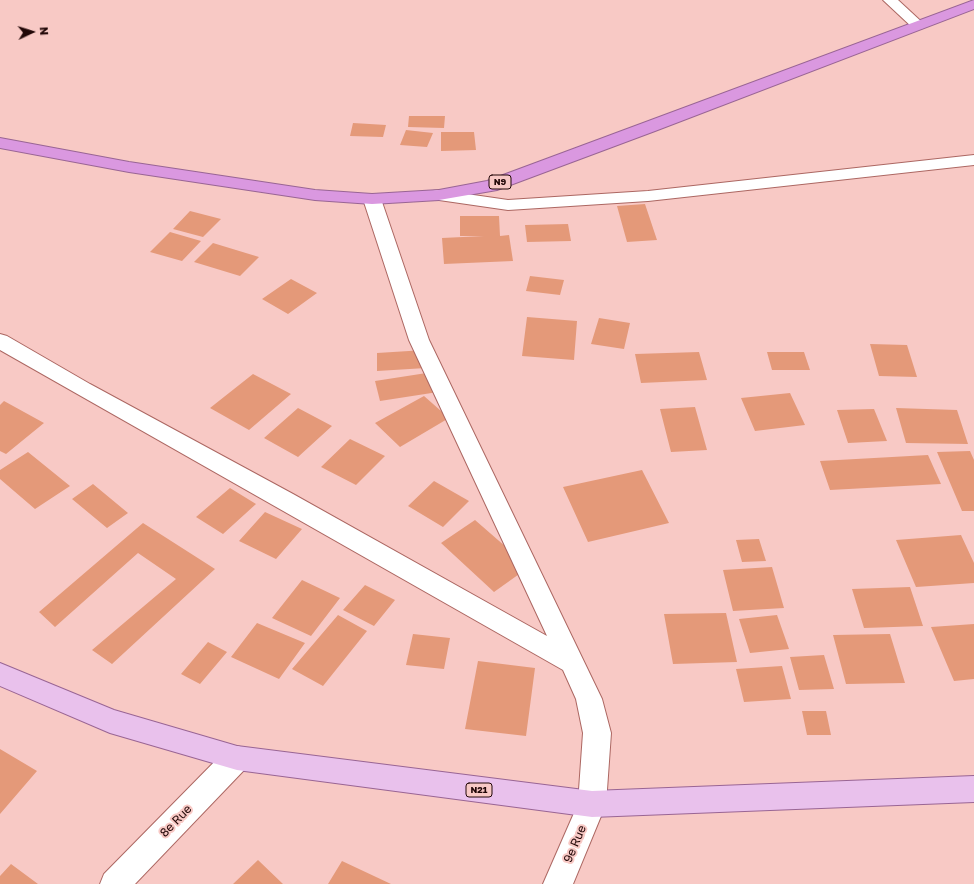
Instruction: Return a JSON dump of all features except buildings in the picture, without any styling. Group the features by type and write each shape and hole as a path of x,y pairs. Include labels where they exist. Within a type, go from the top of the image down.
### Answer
{"highway":[{"name":"N9","path":"0,143 129,167 253,187 314,195 372,199 439,195 491,186 649,128 974,4"}],"main road":[{"name":"N21","path":"0,674 110,721 237,758 592,804 974,789"}],"street":[{"path":"890,0 918,25"},
{"path":"439,195 508,205 648,196 974,160"},
{"name":"9e Rue","path":"372,199 419,340 589,699 597,733 592,804 558,884"},
{"path":"0,341 573,663"},
{"name":"8e Rue","path":"115,884 237,758"}]}
